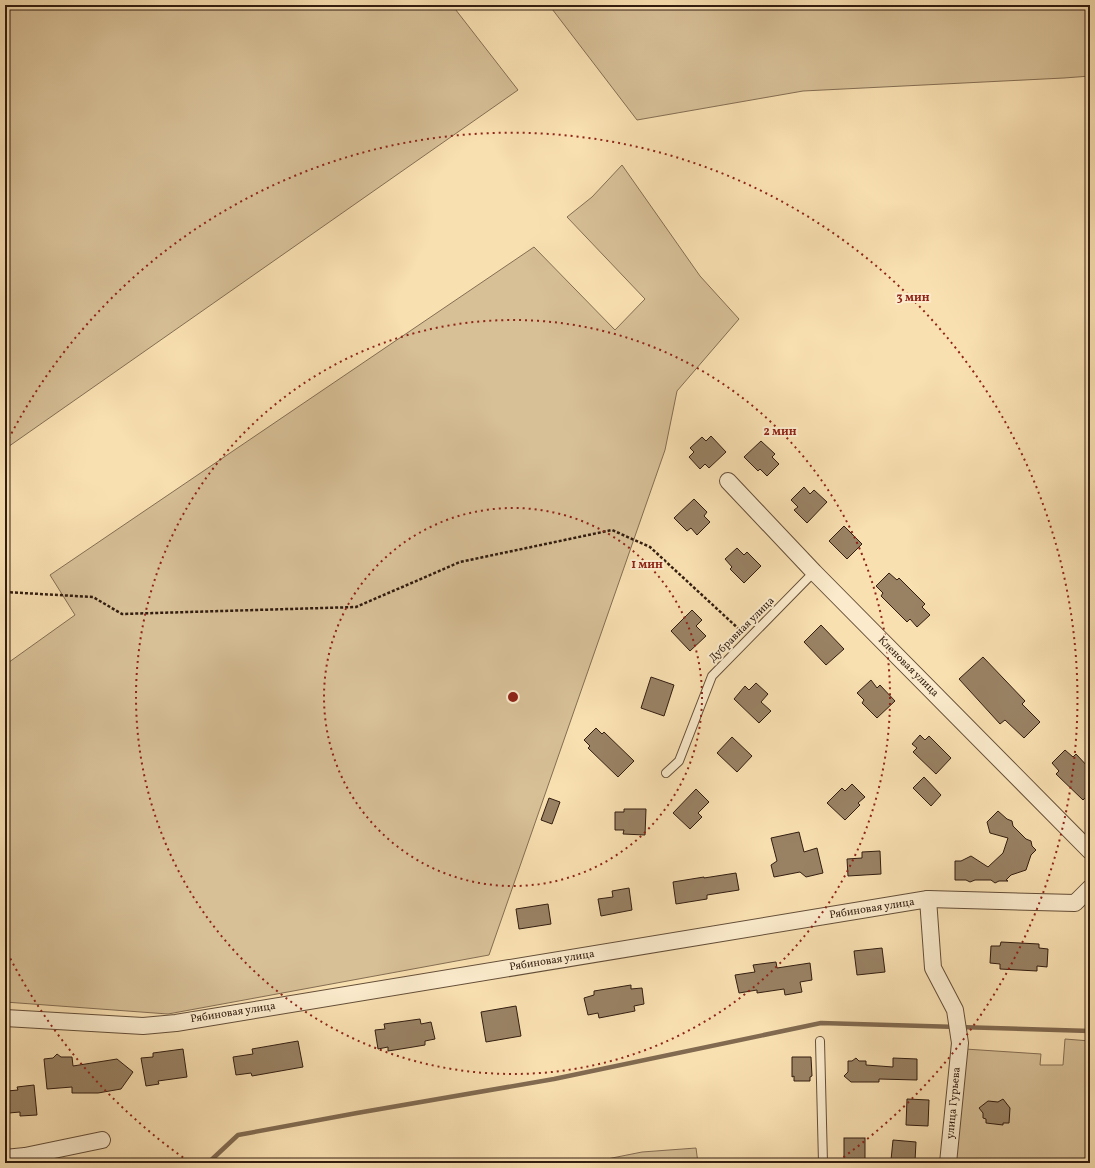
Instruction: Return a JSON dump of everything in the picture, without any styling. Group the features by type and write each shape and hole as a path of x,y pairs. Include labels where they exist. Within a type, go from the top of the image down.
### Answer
{"street":[{"name":"Кленовая улица","path":"728,481 814,572 1090,851"},
{"name":"Рябиновая улица","path":"5,1018 143,1026 176,1023 928,899 1075,903 1090,888"},
{"name":"Рябиновая улица","path":"928,899 933,968 955,1010 960,1043"},
{"name":"улица Гурьева","path":"948,1163 960,1043"},
{"path":"5,1158 25,1156 102,1140"}],"lane":[{"name":"Дубравная улица","path":"666,773 680,761 712,676 814,572"},
{"path":"820,1041 823,1163"}],"path":[{"path":"5,592 93,597 122,614 356,607 460,562 612,530 650,547 749,638"}],"shaded area":[{"path":"5,5 452,5 518,90 5,449"},
{"path":"549,5 1090,5 1090,76 803,91 637,120"},
{"path":"622,165 700,276 739,319 677,391 665,450 489,955 168,1014 5,1002 5,665 75,615 50,575 534,247 615,330 645,299 567,217 592,197"},
{"path":"1065,1039 1090,1041 1090,1163 955,1163 965,1049 1041,1054 1040,1065 1063,1065"},
{"path":"696,1148 698,1163 587,1163 642,1152"}],"building":[{"path":"711,436 726,452 709,468 705,464 700,469 689,457 694,452 690,448 702,437 706,441"},
{"path":"761,441 775,454 772,457 779,464 767,476 760,469 758,471 744,457"},
{"path":"804,487 810,494 814,490 827,502 807,523 794,510 798,507 791,500"},
{"path":"694,499 707,512 704,516 710,522 697,535 691,528 687,531 674,518"},
{"path":"844,526 862,544 847,559 829,541"},
{"path":"737,548 744,555 747,552 761,566 744,583 730,569 732,567 725,559"},
{"path":"889,573 897,580 899,578 925,604 922,607 930,615 917,627 910,619 907,622 881,596 883,593 876,586"},
{"path":"692,610 702,620 696,626 706,636 690,651 671,631"},
{"path":"821,625 844,649 826,665 804,642"},
{"path":"983,657 1025,701 1022,704 1040,722 1024,738 1005,720 1000,724 959,679"},
{"path":"651,677 674,685 664,716 641,708"},
{"path":"871,680 877,688 880,685 895,701 877,718 862,703 864,700 857,693"},
{"path":"756,683 768,694 761,702 771,711 759,723 734,699 745,686 749,690"},
{"path":"596,728 602,734 604,732 634,761 618,777 588,748 590,746 584,740"},
{"path":"920,735 925,740 929,736 951,758 936,774 913,752 917,748 912,744"},
{"path":"732,737 752,756 737,772 717,753"},
{"path":"1065,750 1073,757 1076,754 1090,769 1090,793 1083,800 1056,774 1059,771 1052,763"},
{"path":"924,777 941,795 931,806 913,788"},
{"path":"852,784 865,797 858,803 860,805 845,820 827,803 842,788 845,791"},
{"path":"696,789 709,802 698,813 702,817 690,829 673,813"},
{"path":"549,798 560,802 552,824 541,820"},
{"path":"624,809 646,809 645,835 623,834 624,830 615,830 615,812 624,812"},
{"path":"998,811 1007,819 1012,821 1013,826 1026,839 1031,841 1032,846 1036,850 1031,855 1026,870 1011,875 1006,880 1008,881 999,881 995,883 991,880 975,880 970,882 966,880 955,880 955,861 961,861 971,856 988,867 1003,853 1008,838 990,833 987,822"},
{"path":"799,832 804,852 817,848 823,873 806,877 800,872 774,877 771,865 777,861 771,838"},
{"path":"880,851 881,874 848,876 847,859 862,858 862,852"},
{"path":"736,873 739,890 707,895 707,899 676,904 673,882"},
{"path":"629,888 632,910 601,916 598,899 613,897 612,891"},
{"path":"548,904 551,924 519,929 516,909"},
{"path":"1001,942 1039,944 1039,948 1048,949 1047,967 1037,966 1037,971 1000,969 1000,964 990,963 991,946 1000,946"},
{"path":"882,948 885,972 857,975 854,951"},
{"path":"776,962 777,968 810,963 812,980 800,982 802,992 785,995 784,989 757,993 757,990 739,993 735,975 755,972 753,965"},
{"path":"631,985 631,989 642,988 644,1004 634,1006 635,1011 599,1018 598,1013 588,1015 584,998 594,995 594,991"},
{"path":"516,1006 521,1036 486,1042 481,1012"},
{"path":"420,1019 421,1024 431,1022 435,1039 425,1041 425,1045 388,1051 388,1047 378,1049 375,1030 385,1029 384,1024"},
{"path":"298,1041 303,1067 252,1076 251,1073 236,1075 233,1057 253,1054 252,1049"},
{"path":"183,1049 187,1077 158,1081 159,1084 146,1086 141,1058 153,1057 153,1053"},
{"path":"57,1054 61,1057 72,1057 73,1066 117,1059 133,1072 121,1089 98,1093 72,1093 72,1087 47,1089 44,1059 53,1058"},
{"path":"792,1057 811,1057 812,1076 810,1077 810,1081 794,1081 794,1076 792,1077"},
{"path":"856,1058 859,1061 866,1061 866,1065 893,1067 893,1058 917,1059 917,1080 879,1079 879,1082 851,1082 844,1076 848,1072 848,1061 852,1061"},
{"path":"34,1085 37,1115 20,1116 20,1112 9,1113 7,1091 18,1090 17,1087"},
{"path":"907,1099 929,1100 928,1126 906,1125"},
{"path":"1003,1099 1010,1108 1009,1123 1003,1123 1003,1125 986,1123 986,1119 983,1118 983,1113 979,1108 988,1101 998,1102"},
{"path":"844,1138 865,1138 865,1163 844,1163"},
{"path":"893,1140 916,1142 915,1161 891,1160"}],"waterway":[{"path":"208,1163 238,1135 554,1079 821,1023 1090,1031"}]}
